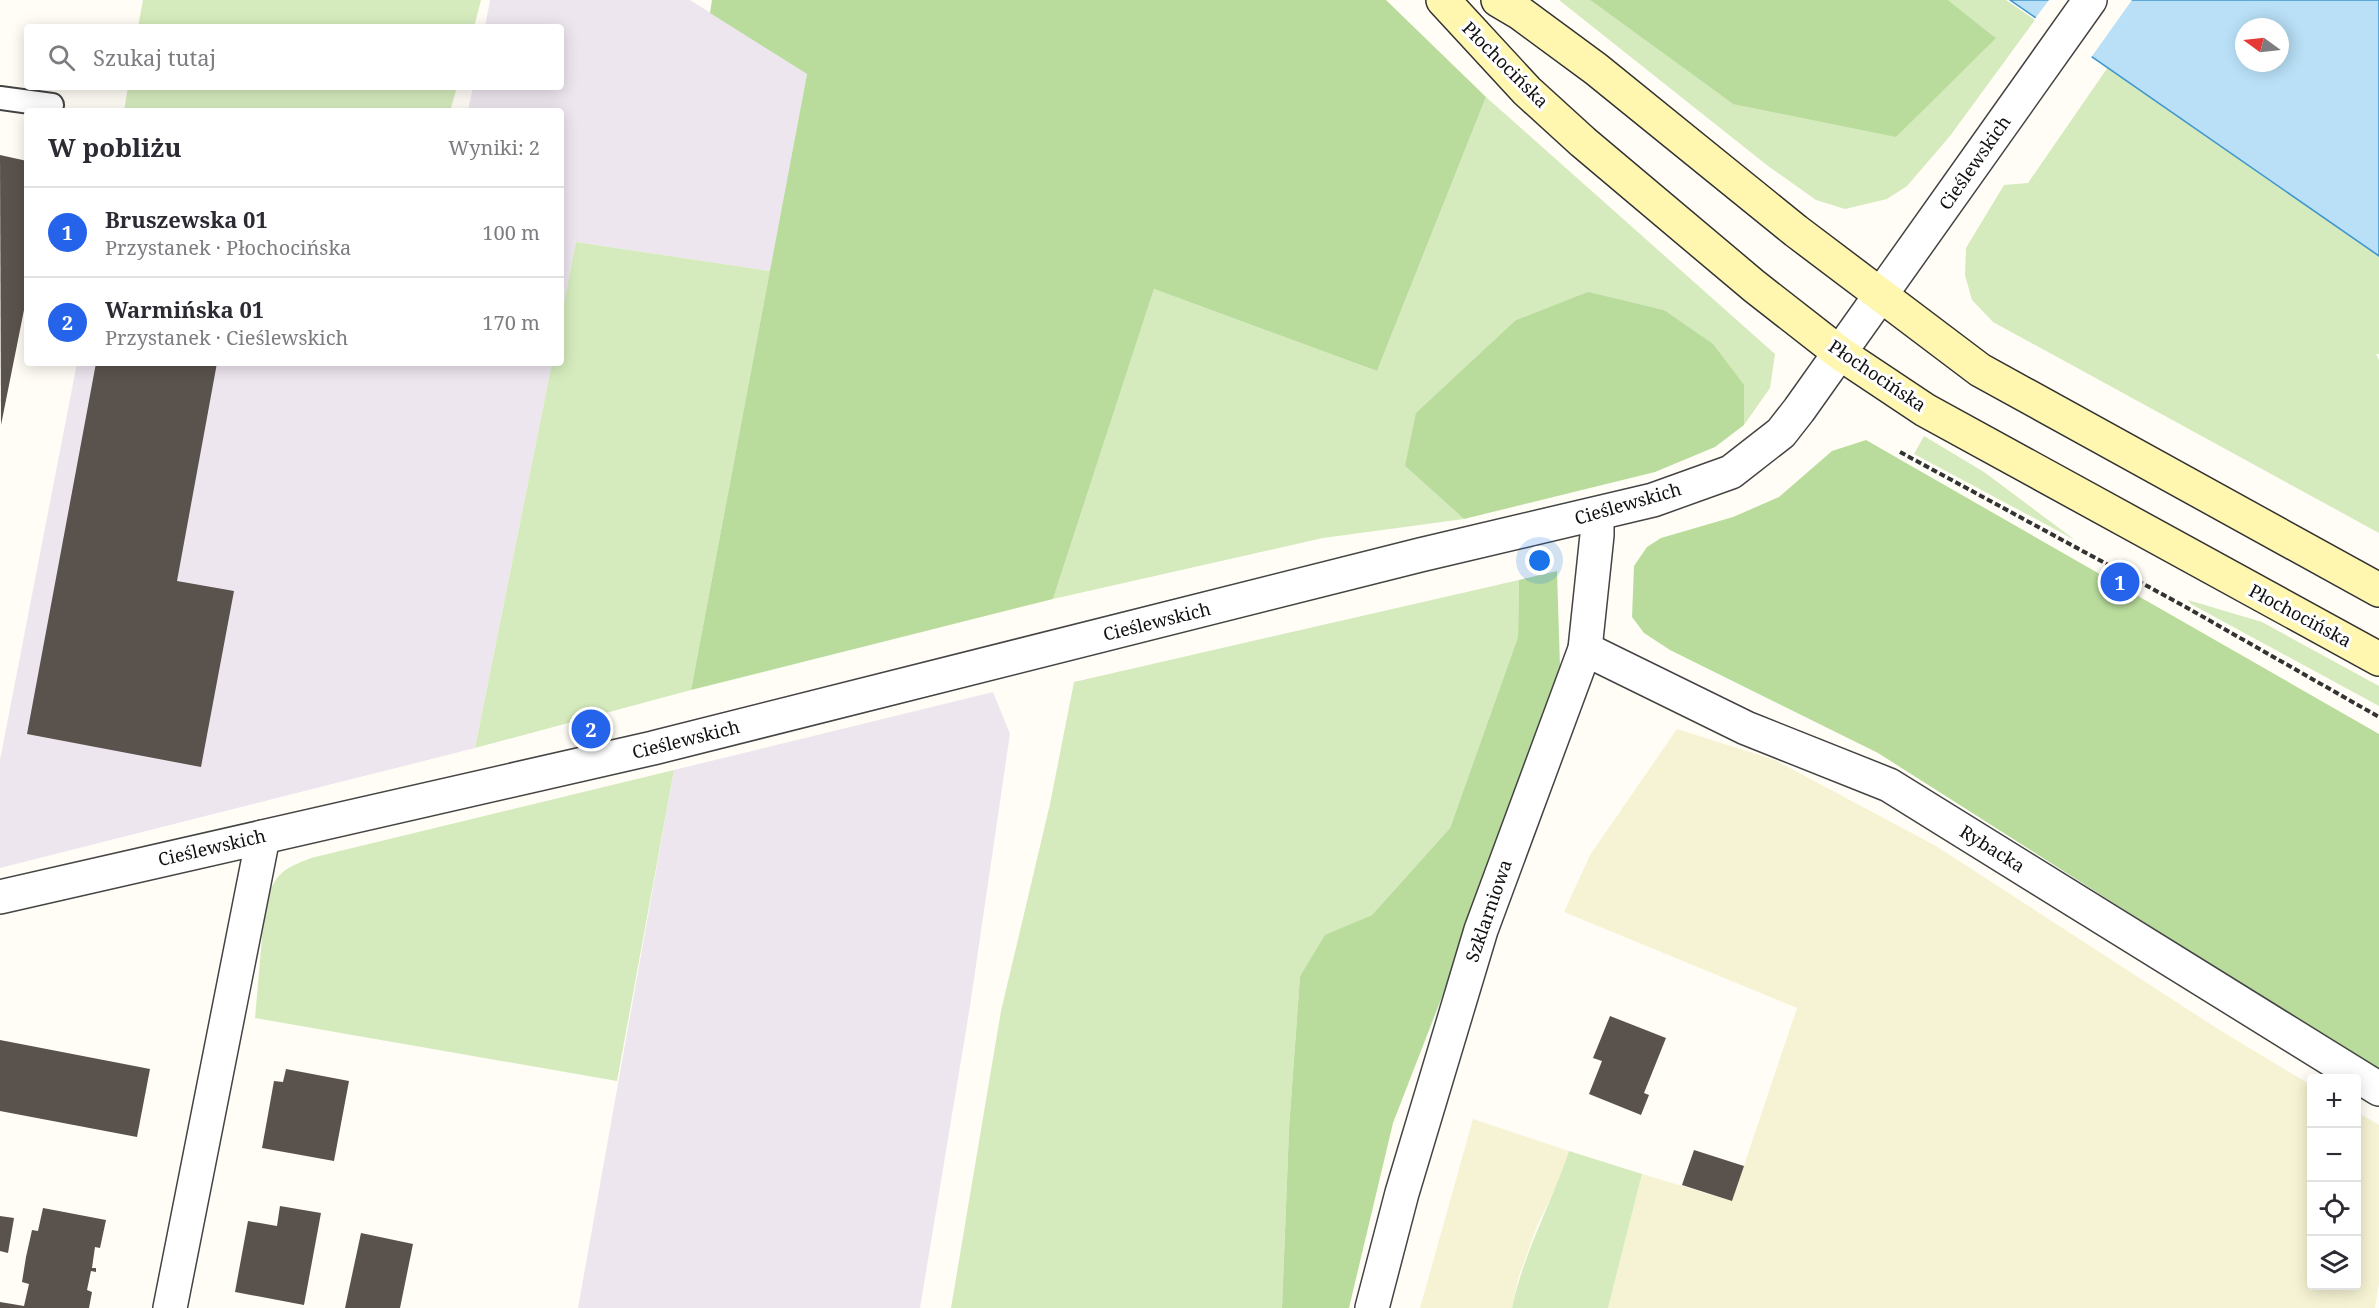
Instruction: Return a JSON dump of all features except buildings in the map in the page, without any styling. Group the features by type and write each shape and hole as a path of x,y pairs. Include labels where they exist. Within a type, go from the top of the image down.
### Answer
{"main road":[{"name":"Płochocińska","path":"1443,0 1527,91 1583,141 1754,286 1841,354 1925,410 2379,659"},
{"path":"1498,0 1520,13 1596,69 1880,297 1980,370 2379,590"}],"street":[{"name":"Cieślewskich","path":"0,897 653,748 1420,555 1597,515 1653,500 1731,472 1781,433 1841,354 2090,0"},
{"name":"Szklarniowa","path":"1372,1308 1402,1193 1480,930 1585,649 1597,515"},
{"name":"Rybacka","path":"1585,649 1746,728 1889,785 2379,1089"},
{"path":"170,1308 263,837"}],"lane":[{"path":"0,98 52,105"}],"path":[{"path":"1900,452 2184,606 2379,717"}],"shaded area":[{"path":"490,0 690,0 807,74 770,271 576,242 564,303 564,108 469,108 472,90 564,90 564,24 486,24"},
{"path":"76,366 551,366 475,748 0,868 0,760"},
{"path":"993,692 1010,734 970,1006 920,1308 578,1308 674,770"},
{"path":"1677,729 1775,760 1936,846 2218,1029 2307,1083 2307,1290 2361,1290 2361,1114 2379,1125 2379,1283 2375,1308 1608,1308 1642,1174 1732,1201 1797,1008 1564,912 1590,855"},
{"path":"1473,1119 1569,1151 1558,1183 1537,1226 1518,1279 1512,1308 1420,1308"}],"green space":[{"path":"143,0 481,0 475,24 139,24"},
{"path":"712,0 1386,0 1486,97 1377,371 1154,289 1053,599 691,690 807,74 710,13"},
{"path":"1559,0 1590,0 1733,104 1995,37 1948,0 2006,0 2035,20 1950,136 1907,186 1887,199 1845,209 1816,200 1768,166"},
{"path":"1590,0 1948,0 1996,38 1896,137 1733,104"},
{"path":"2108,67 2379,256 2379,354 2376,354 2379,360 2379,533 1993,322 1972,300 1965,275 1966,248 2004,185 2028,183"},
{"path":"128,90 456,90 451,108 124,108"},
{"path":"1486,97 1775,354 1770,388 1744,425 1744,386 1664,310 1588,293 1516,320 1405,466 1464,519 1323,538 1053,599 1154,289 1377,371"},
{"path":"576,242 770,271 691,690 475,748 551,366 564,366 564,303"},
{"path":"1588,292 1664,310 1713,344 1744,385 1744,425 1715,447 1655,472 1464,519 1405,466 1416,413 1516,320"},
{"path":"1924,436 1984,472 2075,540 1914,454"},
{"path":"1866,440 2379,734 2379,1072 1878,753 1670,650 1644,633 1632,617 1634,566 1647,547 1661,538 1733,517 1779,497 1832,451"},
{"path":"1557,571 1560,667 1523,788 1393,1123 1349,1308 1282,1308 1289,1129 1300,976 1325,935 1372,915 1450,828 1518,637 1519,580"},
{"path":"1519,580 1518,637 1450,828 1372,915 1325,936 1300,976 1289,1129 1282,1308 951,1308 1001,1011 1050,804 1074,682"},
{"path":"2188,600 2262,622 2379,686 2379,706 2191,604"},
{"path":"674,770 617,1081 255,1018 265,903 277,878 286,869 311,858"},
{"path":"1569,1151 1642,1174 1608,1308 1512,1308 1523,1267"}],"water":[{"path":"2010,0 2379,0 2379,256"}],"pier":[{"path":"2049,0 2132,0 2090,59 2034,20"}],"place":[{"name":"Bruszewska 01","path":"2120,582"},
{"name":"Warmińska 01","path":"591,729"}]}
